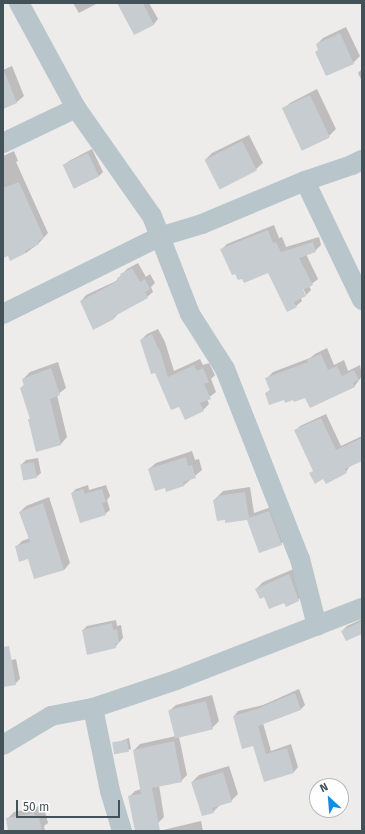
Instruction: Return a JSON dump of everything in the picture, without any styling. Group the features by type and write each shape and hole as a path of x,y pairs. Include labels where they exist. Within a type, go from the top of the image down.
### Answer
{"street":[{"path":"19,3 76,108 152,216 190,314 225,369 300,559 317,626"},
{"path":"3,143 76,108"},
{"path":"3,314 159,237 202,224 305,180 352,165 362,160"},
{"path":"305,180 362,300"},
{"path":"3,745 51,716 93,708 176,680 362,608"},
{"path":"93,708 110,791 122,831"}],"building":[{"path":"117,3 143,3 154,25 134,35"},
{"path":"340,33 354,64 326,76 315,52 318,50 316,44"},
{"path":"3,68 17,103 3,109"},
{"path":"310,95 330,138 302,151 282,108"},
{"path":"242,141 257,170 220,189 205,160"},
{"path":"88,153 99,177 74,188 63,165"},
{"path":"19,182 44,238 38,241 39,244 25,251 26,253 10,261 8,256 3,258 3,188"},
{"path":"268,230 273,243 276,242 281,252 313,242 316,252 299,258 313,285 303,290 306,296 294,302 297,307 287,312 268,273 244,283 242,279 238,280 235,274 232,275 220,249"},
{"path":"132,268 140,282 145,279 150,289 145,292 148,298 93,330 80,301 109,286 118,280 117,278 121,276 120,274"},
{"path":"152,334 159,348 168,377 194,365 197,371 203,368 209,382 204,384 211,399 200,403 204,411 185,420 179,407 171,410 155,373 151,374 140,340"},
{"path":"321,354 328,370 337,366 342,376 354,370 359,380 353,383 355,387 310,408 305,398 294,402 293,400 285,403 284,400 269,405 265,393 270,391 265,378 308,362 307,360"},
{"path":"51,368 60,395 50,399 61,445 36,452 28,419 30,419 20,388 24,386 22,379"},
{"path":"321,418 336,450 362,438 362,461 345,469 347,473 326,484 323,479 315,484 309,473 313,471 294,430"},
{"path":"186,457 188,466 192,465 196,478 183,482 184,486 166,492 165,488 155,491 148,469"},
{"path":"34,462 37,478 23,480 20,465"},
{"path":"83,489 85,494 102,489 106,502 102,503 106,515 80,523 71,493"},
{"path":"245,492 249,518 269,511 282,545 259,553 247,520 225,523 225,520 217,521 213,500 217,499 217,496"},
{"path":"43,503 64,570 34,579 28,559 19,562 15,546 30,542 19,512"},
{"path":"289,574 299,601 286,607 284,603 269,609 264,597 260,599 255,589"},
{"path":"362,621 362,634 346,641 341,631"},
{"path":"112,623 113,630 117,629 119,643 115,644 116,648 87,655 82,630"},
{"path":"9,646 16,685 3,687 3,647"},
{"path":"295,693 301,710 258,726 266,754 287,748 294,773 264,782 253,746 242,749 233,716 257,709"},
{"path":"206,701 213,729 175,739 168,710"},
{"path":"127,740 129,752 114,754 112,742"},
{"path":"174,741 182,782 152,788 160,831 135,831 128,796 141,794 133,750"},
{"path":"223,772 232,802 212,808 214,813 202,816 191,782"},
{"path":"34,813 35,818 39,817 42,831 8,831 6,818"}]}
